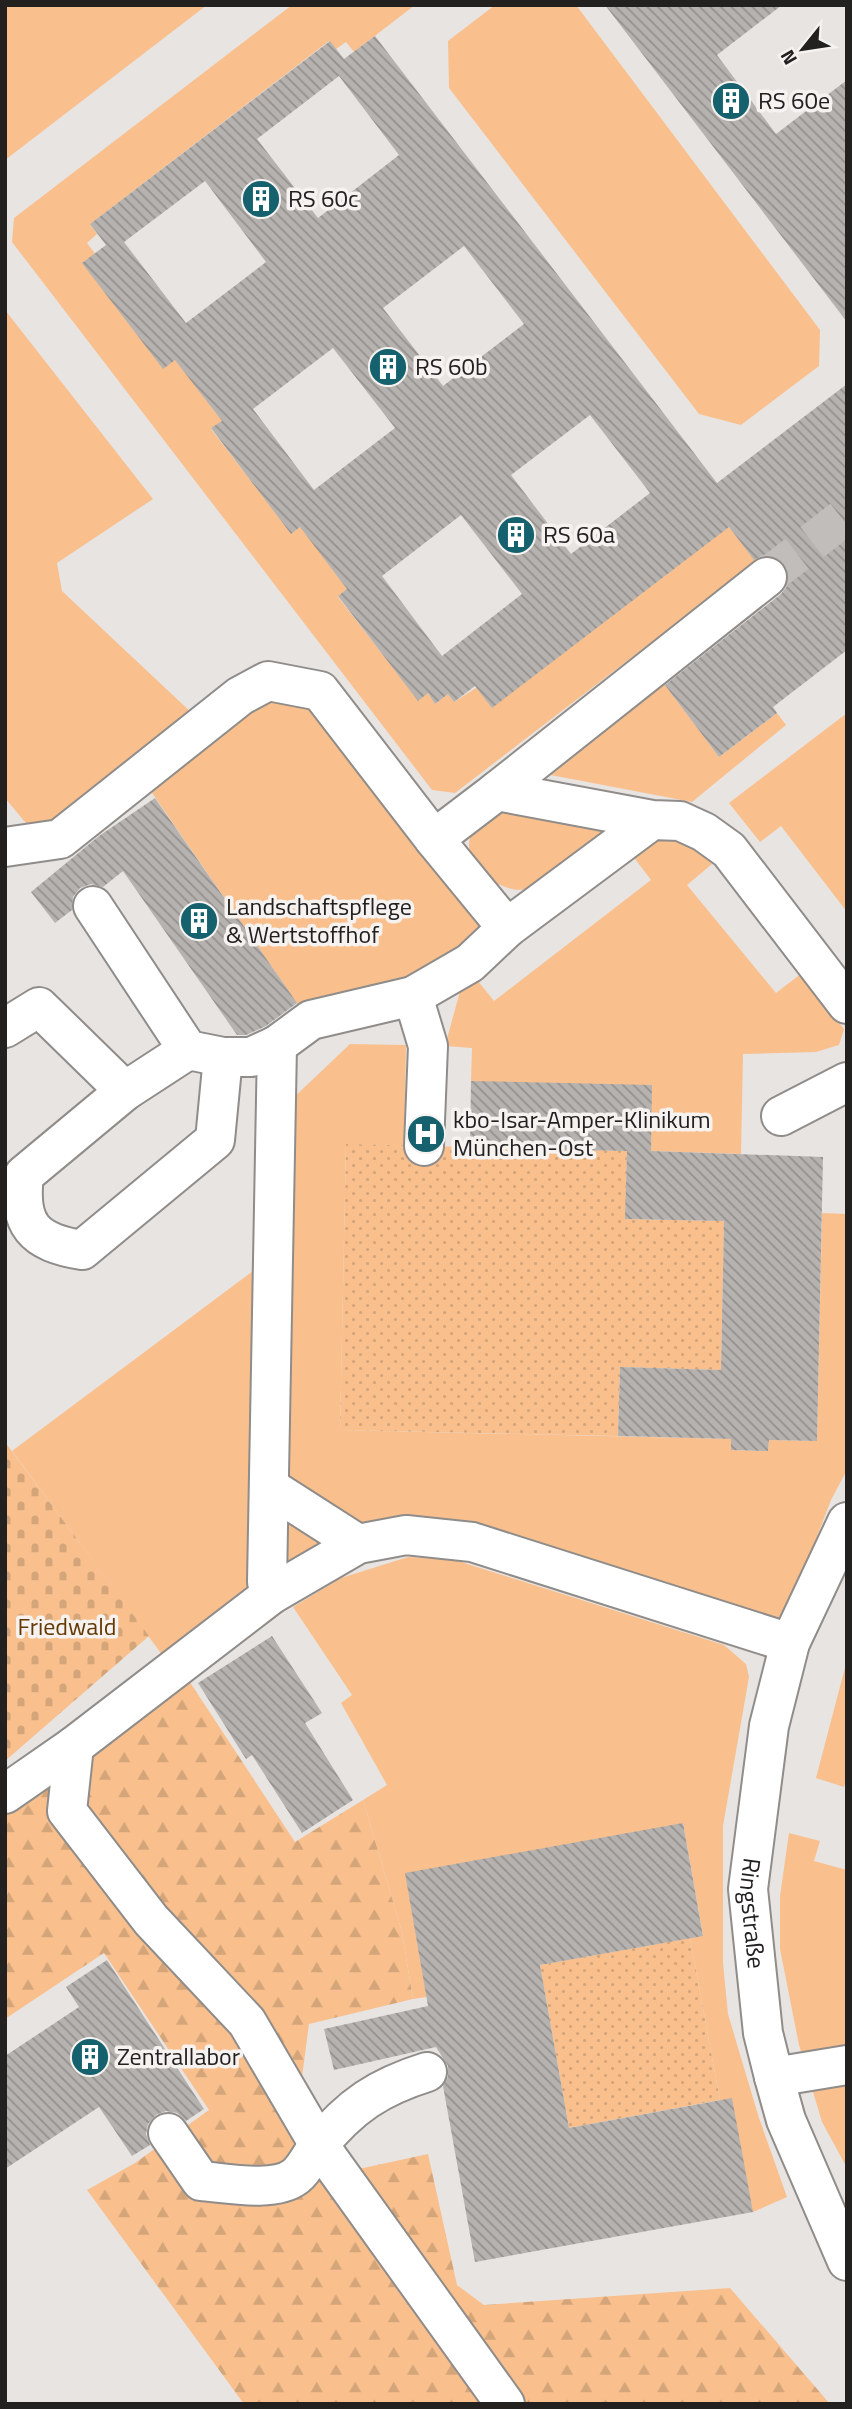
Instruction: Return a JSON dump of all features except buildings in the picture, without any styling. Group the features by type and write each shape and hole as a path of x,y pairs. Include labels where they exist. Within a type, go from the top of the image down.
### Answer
{"lane":[{"path":"434,839 767,577"},
{"path":"5,847 60,839 240,696 268,681 320,691 434,839 507,928"},
{"path":"497,791 652,820 680,821 704,832 729,850 847,1004"},
{"path":"93,906 206,1054 215,1140 82,1250 53,1245 30,1227 20,1203 24,1175 125,1091 206,1054 251,1057 276,1045 311,1020 413,996 470,963 507,928 652,820"},
{"path":"413,996 428,1046 424,1146"},
{"path":"5,1028 39,1007 125,1091"},
{"path":"272,1594 267,1582 276,1045"},
{"path":"782,1116 847,1082"},
{"path":"269,1487 358,1544"},
{"name":"Ringstraße","path":"847,1522 834,1582 790,1643 769,1726 748,1889 762,2033 786,2120 847,2261"},
{"path":"5,1794 74,1746 272,1594 358,1544 406,1535 472,1542 790,1643"},
{"path":"74,1746 67,1811 151,1920 247,2022 319,2145 505,2404"},
{"path":"774,2077 847,2065"},
{"path":"168,2133 201,2181 262,2186 296,2177 319,2145 353,2108 391,2083 427,2072"}],"green space":[{"path":"5,5 207,5 5,160"},
{"path":"292,5 415,5 354,52 346,42 336,49 329,41 90,224 97,234 87,243 222,421 211,429 291,533 302,526 347,589 338,597 418,700 428,693 435,704 448,694 454,702 729,527 756,562 455,793 432,790 12,242 14,218"},
{"path":"495,5 576,5 820,330 819,366 741,425 699,414 449,88 448,41"},
{"path":"5,310 153,499 57,563 62,591 195,716 48,823 30,828 5,798"},
{"path":"660,678 719,757 777,713 786,725 692,802 535,772"},
{"path":"282,697 325,715 478,920 481,931 417,979 378,992 298,1005 146,784 254,703"},
{"path":"847,713 847,912 781,826 760,842 729,803"},
{"path":"494,810 615,824 550,878 528,889 517,890 493,881 483,873 470,852 469,840 474,829"},
{"path":"672,837 695,843 712,864 687,885 776,993 802,973 844,1029 839,1045 816,1052 743,1054 741,1154 651,1151 471,1081 472,1048 445,1046 462,984 474,976 494,1001 651,880 632,855 652,841"},
{"path":"350,1044 406,1045 404,1146 346,1145 340,1430 731,1439 731,1450 768,1451 769,1440 817,1441 822,1213 847,1214 847,1470 831,1500 782,1628 366,1533 282,1473 290,1101"},
{"path":"346,1144 627,1151 626,1219 724,1221 721,1370 620,1367 618,1436 340,1430"},
{"path":"261,1265 258,1589 163,1656 12,1451"},
{"name":"Friedwald","path":"5,1442 149,1636 5,1761"},
{"path":"287,1512 331,1546 282,1574"},
{"path":"408,1557 455,1560 724,1645 746,1664 749,1677 723,1826 723,1963 728,2014 759,2118 787,2197 753,2212 720,2100 690,1938 703,1935 683,1823 427,1997 413,1999 402,1932 363,1800 387,1785 341,1703 352,1695 293,1607 341,1578"},
{"path":"847,1660 847,1776 844,1787 816,1778"},
{"path":"176,1661 295,1842 363,1800 402,1932 413,1999 309,2024 299,2100 326,2176 428,2154 457,2285 484,2305 730,2288 830,2404 244,2404 87,2190 135,2163 209,2110 104,1953 5,2019 5,1782"},
{"path":"789,1833 820,1841 814,1861 847,1870 847,2168 822,2122 799,2045 780,1949 780,1896"},
{"path":"690,1938 720,2100 569,2128 540,1965"}],"tunnel":[{"path":"767,577 847,515"}],"place":[{"name":"RS 60e","path":"731,101"},
{"name":"RS 60c","path":"261,199"},
{"name":"RS 60b","path":"388,367"},
{"name":"RS 60a","path":"516,535"},
{"name":"Landschaftspflege & Wertstoffhof","path":"199,921"},
{"name":"kbo-Isar-Amper-Klinikum München-Ost","path":"426,1134"},
{"name":"Zentrallabor","path":"90,2057"}]}
